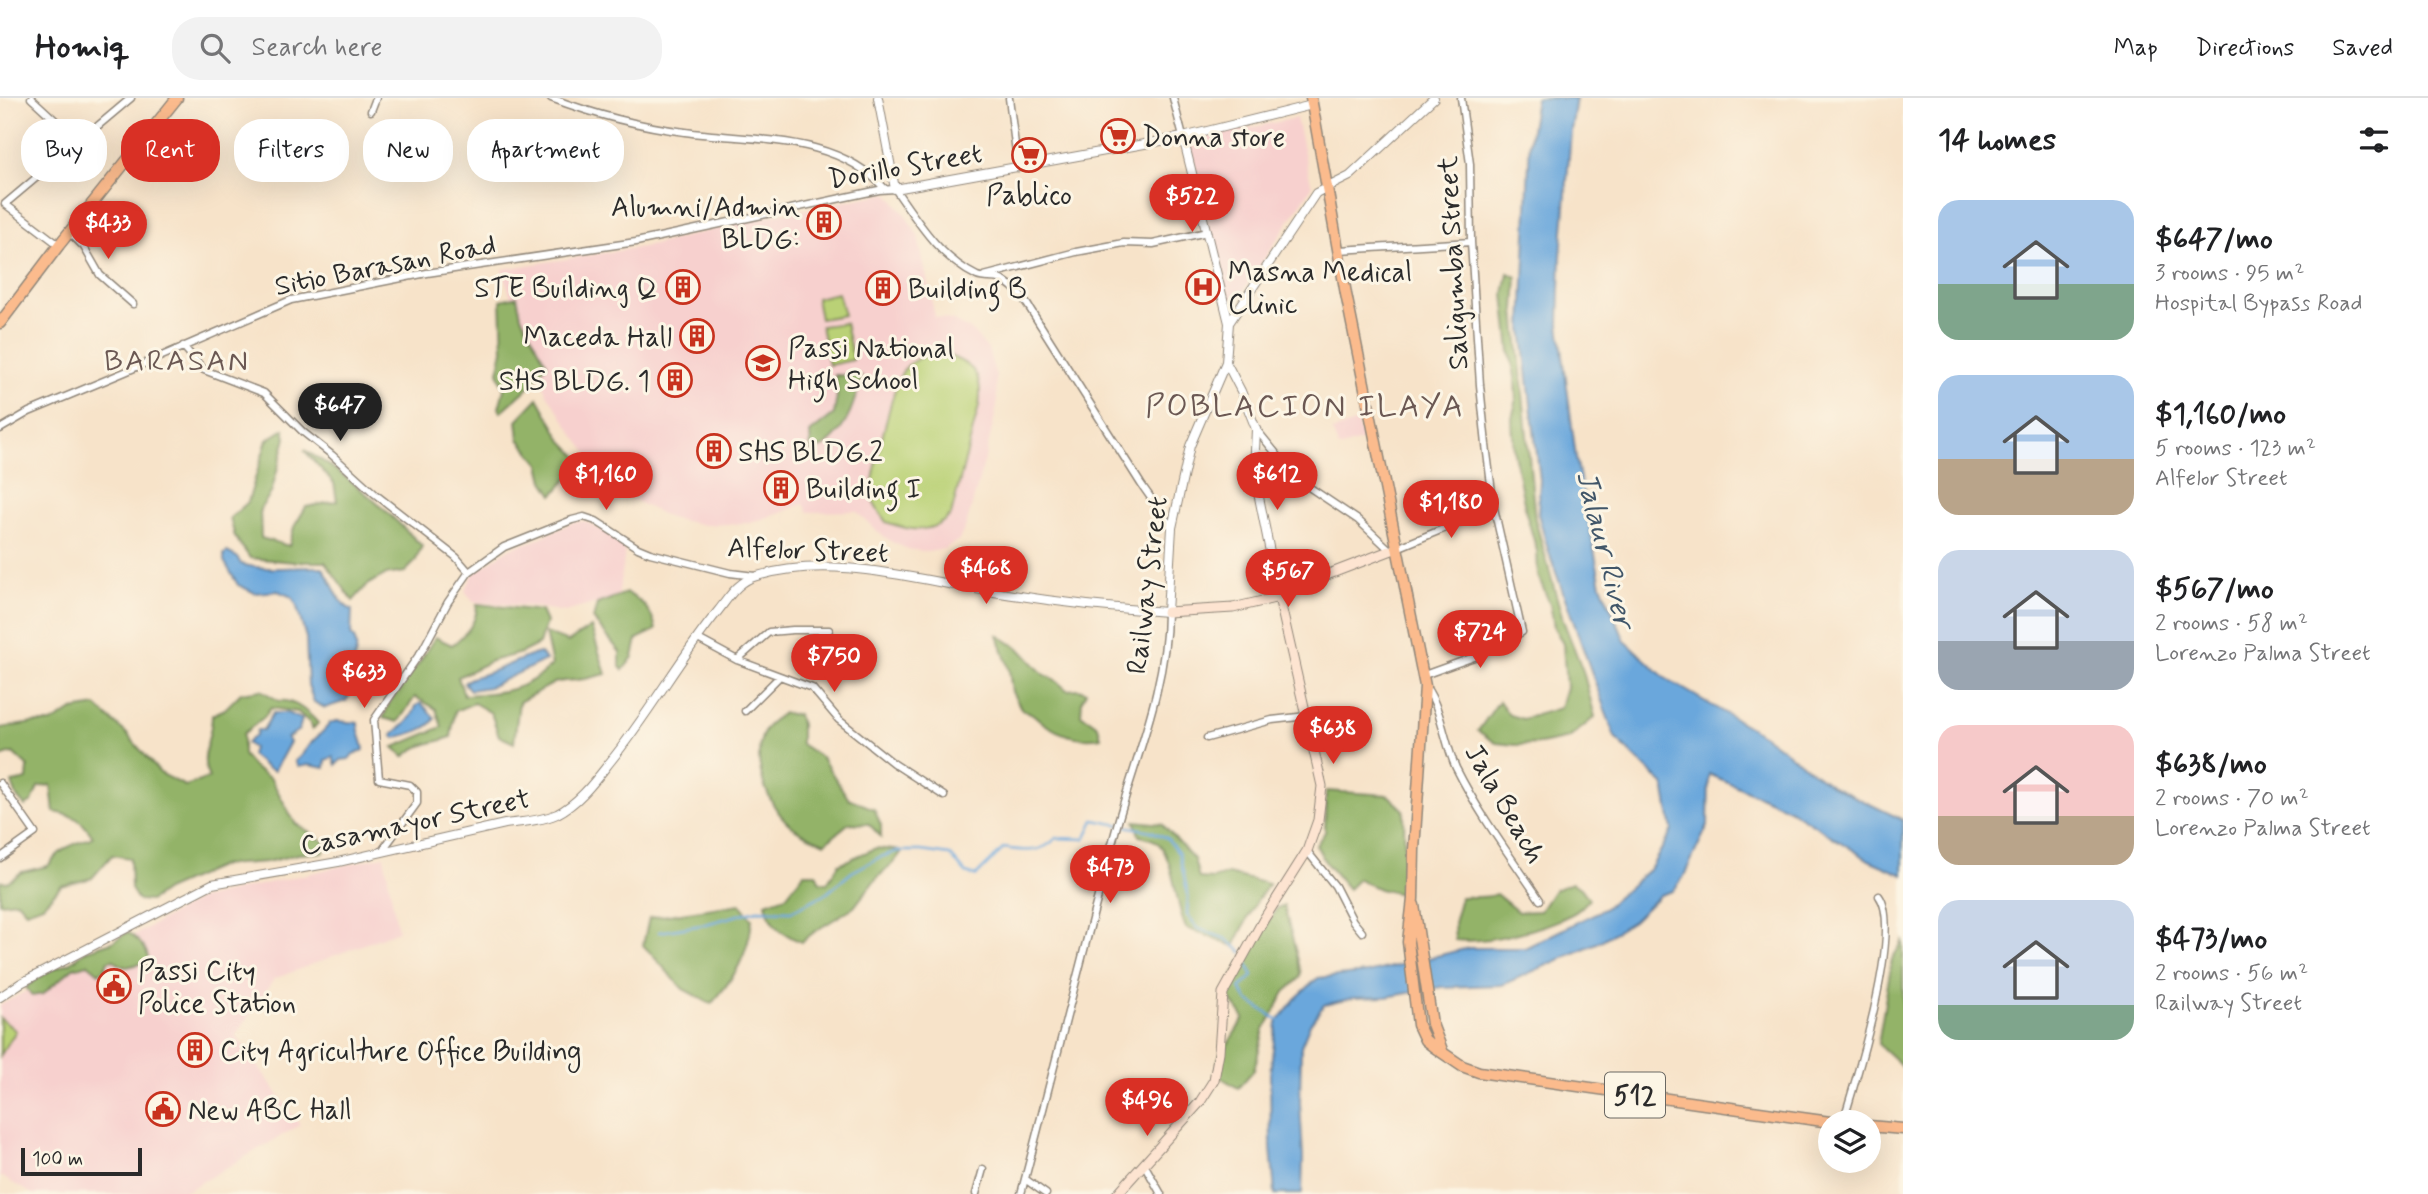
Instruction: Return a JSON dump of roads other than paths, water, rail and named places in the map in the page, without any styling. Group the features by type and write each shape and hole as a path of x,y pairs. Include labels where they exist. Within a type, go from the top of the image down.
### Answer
{"main road":[{"path":"0,323 177,98"},
{"name":"512","path":"1311,102 1394,549 1424,680 1413,899 1408,931 1418,1025 1426,1040 1462,1066 1496,1075 1818,1120"},
{"path":"1167,612 1233,608 1279,597 1298,586 1394,549"},
{"path":"1117,1194 1200,1102 1214,1080 1223,993 1264,919 1307,851 1318,820 1322,786 1279,597"},
{"name":"512","path":"1413,899 1435,1035 1445,1054"},
{"path":"1881,1127 1903,1129"}],"street":[{"path":"31,98 54,119"},
{"path":"107,119 131,98"},
{"path":"371,111 376,98"},
{"path":"551,98 607,118 646,126 817,147 842,158 876,179 885,189"},
{"path":"878,98 895,189 929,238 952,258 979,277 999,279 1016,289 1172,528"},
{"path":"1009,98 1018,168"},
{"path":"1173,98 1229,323"},
{"name":"Railway Street","path":"1021,1194 1116,829 1156,689 1167,640 1172,528 1190,446 1226,362 1229,323 1316,193 1350,176 1434,98"},
{"name":"Saligumba Street","path":"1424,680 1522,632 1494,508 1480,385 1471,242 1470,164 1461,98"},
{"name":"Dorillo Street","path":"636,242 885,189 1018,168 1183,137 1311,102"},
{"path":"32,182 5,204 59,245"},
{"path":"979,277 1088,250 1124,243 1153,244 1207,232"},
{"path":"70,233 84,247 100,275 134,304"},
{"name":"Sitio Barasan Road","path":"0,429 29,412 291,300 427,273 463,270 636,242"},
{"path":"1339,250 1471,242"},
{"path":"183,346 204,370 264,393 303,432 332,454 375,494 456,557 469,572"},
{"path":"1226,362 1256,429 1297,479 1359,520 1394,549 1494,508"},
{"path":"1256,429 1254,472 1279,597"},
{"name":"Alfelor Street","path":"382,851 417,803 417,792 410,785 379,779 374,720 423,649 448,602 469,572 504,547 572,520 584,517 596,521 650,553 730,573 755,576 806,566 831,567 913,577 1071,604 1167,612"},
{"name":"Casamayor Street","path":"0,997 212,884 338,862 557,814 576,801 595,781 636,729 731,593 755,576"},
{"path":"737,660 769,632 830,630"},
{"path":"698,639 737,660 811,688 839,720 893,763 943,796"},
{"path":"745,711 779,677"},
{"name":"Jala Beach","path":"1424,680 1456,766 1483,814 1540,900"},
{"path":"1207,738 1272,720 1307,716"},
{"path":"0,783 35,833 0,858"},
{"path":"1307,851 1335,887 1362,932"},
{"path":"1847,1110 1882,991 1890,928 1887,908 1879,896"},
{"path":"1144,1164 1161,1194"},
{"path":"976,1194 983,1169"},
{"path":"1025,1179 1046,1194"}],"water":[{"path":"1536,98 1576,98 1561,256 1559,324 1576,458 1601,585 1625,641 1665,678 1766,737 1832,786 1903,820 1903,875 1869,860 1789,809 1709,774 1708,825 1683,878 1673,891 1660,895 1633,921 1599,942 1502,985 1442,987 1386,997 1354,998 1324,1005 1310,1024 1301,1046 1302,1194 1275,1194 1270,1074 1277,1023 1295,999 1318,978 1367,973 1469,948 1525,948 1604,909 1651,868 1672,830 1664,785 1615,738 1549,553 1538,514 1540,480 1522,329 1530,136"},
{"path":"227,552 237,557 241,564 271,568 322,567 326,572 342,602 352,610 351,634 355,640 356,651 350,673 350,693 346,701 325,708 314,702 308,685 306,638 292,597 278,591 255,593 238,585 224,561 224,554"},
{"path":"540,653 546,660 489,687 470,690 464,683 471,678"},
{"path":"421,703 435,718 428,726 418,731 395,738 392,735 408,721 416,706"},
{"path":"273,713 287,713 302,719 299,730 287,738 290,742 274,771 251,755 253,748 246,743 256,735 257,730 263,730"},
{"path":"330,723 358,723 364,750 336,765 333,757 326,760 325,768 309,765 298,767 295,761"}],"waterway":[{"path":"659,932 702,925 757,910 791,911 827,893 852,872 898,851 950,855 966,873 976,876 1004,848 1032,850 1045,847 1056,838 1085,839 1094,820 1151,831 1167,838 1179,854 1188,895 1187,915 1197,928 1226,939 1242,952"},
{"path":"1245,958 1253,976 1240,988 1247,1000 1281,1022"}],"place":[{"name":"Donna store","path":"1118,136"},
{"name":"Pablico","path":"1029,155"},
{"name":"Alumni/Admin BLDG:","path":"824,222"},
{"name":"STE Building Q","path":"683,287"},
{"name":"Masna Medical Clinic","path":"1203,287"},
{"name":"Building B","path":"883,288"},
{"name":"Maceda Hall","path":"697,336"},
{"name":"Passi National High School","path":"763,363"},
{"name":"SHS BLDG. 1","path":"675,380"},
{"name":"SHS BLDG.2","path":"714,451"},
{"name":"Building I","path":"781,488"},
{"name":"Passi City Police Station","path":"114,986"},
{"name":"City Agriculture Office Building","path":"195,1050"},
{"name":"New ABC Hall","path":"163,1109"}],"district":[{"name":"BARASAN","path":"177,360"},
{"name":"POBLACION ILAYA","path":"1305,405"}],"water label":[{"name":"Jalaur River","path":"1606,549"}]}
